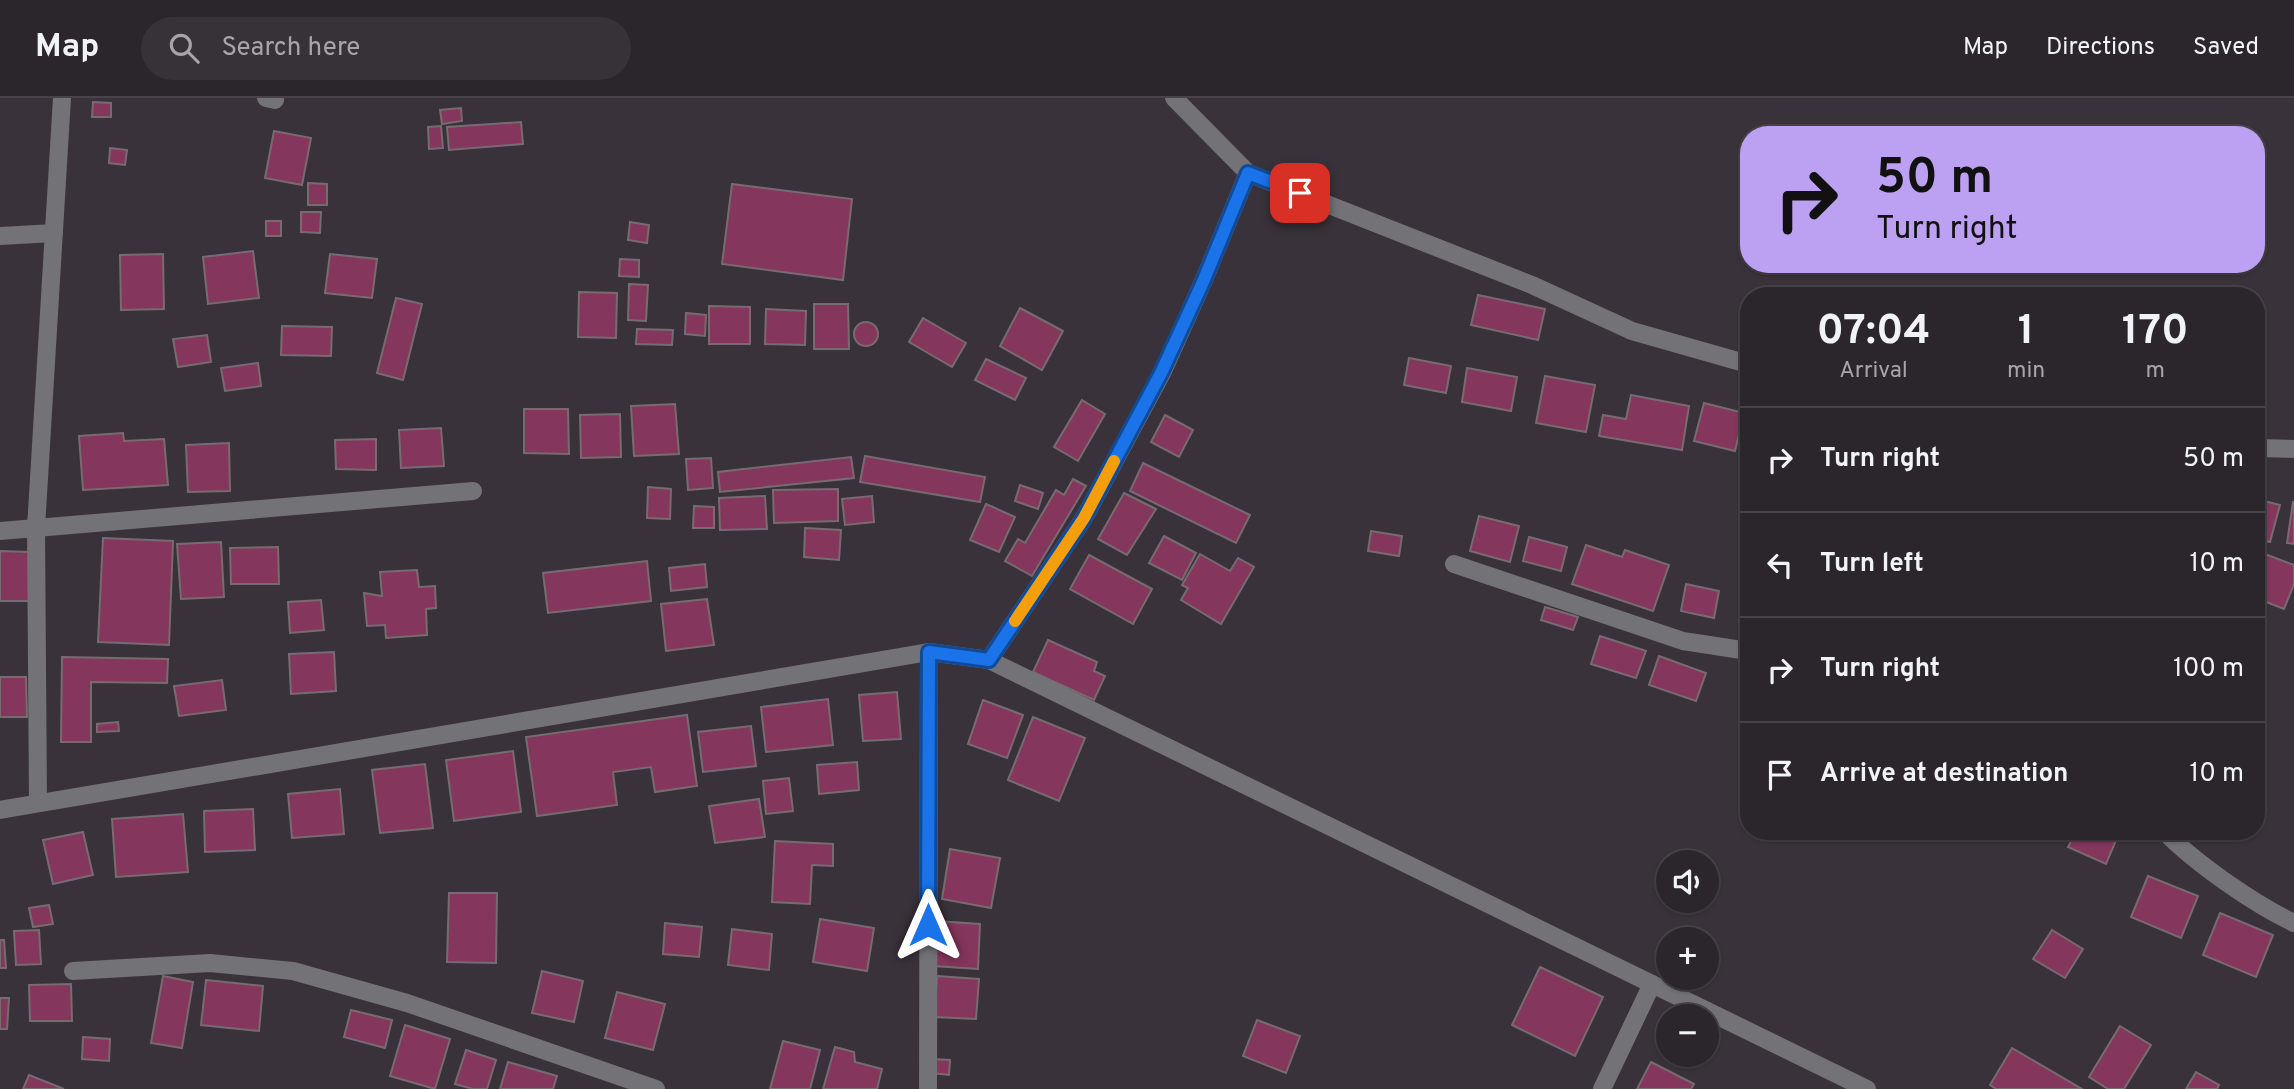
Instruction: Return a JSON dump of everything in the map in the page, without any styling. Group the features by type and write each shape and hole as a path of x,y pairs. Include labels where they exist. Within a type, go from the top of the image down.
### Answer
{"street":[{"path":"38,802 36,528 62,98"},
{"path":"1174,98 1248,173 1532,285 1632,331 1740,362"},
{"path":"989,660 1084,518 1161,373 1203,282 1248,173"},
{"path":"0,236 54,233"},
{"path":"2265,448 2294,449"},
{"path":"0,531 473,491"},
{"path":"1454,564 1483,576 1683,641 1740,650"},
{"path":"928,1089 929,652"},
{"path":"0,810 929,652 989,660 1867,1089"},
{"path":"2172,840 2257,903 2294,923"},
{"path":"73,971 209,963 293,971 407,1003 656,1089"},
{"path":"1602,1089 1652,984"}],"building":[{"path":"93,102 111,103 111,117 92,117"},
{"path":"461,108 462,121 442,124 440,110"},
{"path":"521,122 523,144 449,150 447,127"},
{"path":"441,126 443,148 429,149 428,127"},
{"path":"274,131 311,138 302,185 265,178"},
{"path":"110,148 127,150 125,165 109,163"},
{"path":"308,183 327,184 327,205 308,205"},
{"path":"732,184 852,199 843,280 722,264"},
{"path":"301,212 321,212 320,233 301,232"},
{"path":"266,221 281,221 281,236 266,236"},
{"path":"630,222 649,225 647,243 628,240"},
{"path":"253,251 259,298 208,304 203,257"},
{"path":"163,254 164,309 121,310 120,255"},
{"path":"330,254 377,259 372,298 325,293"},
{"path":"620,259 639,260 639,277 619,276"},
{"path":"629,284 648,285 646,321 628,320"},
{"path":"579,292 617,293 616,338 578,337"},
{"path":"1478,295 1545,309 1538,340 1471,325"},
{"path":"396,298 422,304 403,380 377,373"},
{"path":"814,304 848,304 849,349 814,349"},
{"path":"709,306 750,307 750,344 709,344"},
{"path":"1020,308 1063,331 1042,370 1000,346"},
{"path":"766,309 806,311 805,345 765,344"},
{"path":"686,313 706,315 705,336 685,334"},
{"path":"923,318 966,343 952,367 909,342"},
{"path":"866,322 874,326 878,334 874,342 866,346 858,342 854,334 858,326"},
{"path":"282,326 332,327 331,356 281,355"},
{"path":"637,329 673,330 672,345 636,344"},
{"path":"207,335 211,362 178,367 173,339"},
{"path":"1409,358 1451,366 1446,393 1404,385"},
{"path":"986,359 1026,378 1015,400 975,380"},
{"path":"258,363 261,386 225,391 221,368"},
{"path":"1467,368 1517,377 1511,411 1462,402"},
{"path":"1545,376 1595,385 1586,432 1536,423"},
{"path":"1631,395 1689,406 1682,450 1599,436 1603,415 1626,419"},
{"path":"1082,400 1105,414 1078,461 1054,447"},
{"path":"1704,403 1740,412 1740,430 1735,451 1694,441"},
{"path":"675,404 679,454 634,456 631,406"},
{"path":"524,409 568,409 569,454 524,453"},
{"path":"620,414 621,457 581,458 580,415"},
{"path":"1165,415 1193,430 1179,457 1151,442"},
{"path":"441,428 444,466 401,468 399,430"},
{"path":"123,433 124,441 164,439 168,485 83,490 79,436"},
{"path":"376,439 376,470 336,469 335,440"},
{"path":"229,443 230,491 188,492 186,445"},
{"path":"865,456 985,477 980,502 860,482"},
{"path":"851,457 854,478 720,492 718,472"},
{"path":"711,458 713,488 688,490 686,459"},
{"path":"1143,463 1250,515 1236,543 1130,491"},
{"path":"1073,479 1086,486 1032,576 1005,561 1018,539 1025,543 1056,490 1064,495"},
{"path":"1020,485 1043,493 1038,509 1015,501"},
{"path":"648,487 671,489 670,519 647,518"},
{"path":"838,489 838,521 774,523 773,490"},
{"path":"1124,493 1156,509 1127,555 1098,539"},
{"path":"765,496 767,529 720,530 719,498"},
{"path":"872,496 874,522 845,525 842,499"},
{"path":"2265,501 2280,505 2270,542 2265,541"},
{"path":"2294,502 2294,544 2287,543"},
{"path":"986,504 1015,517 999,552 970,540"},
{"path":"694,506 714,507 714,528 693,528"},
{"path":"1479,516 1519,526 1510,562 1470,551"},
{"path":"805,528 841,530 839,560 804,557"},
{"path":"1371,531 1402,536 1399,556 1368,551"},
{"path":"1164,536 1196,553 1182,580 1149,563"},
{"path":"1529,537 1567,547 1561,571 1523,561"},
{"path":"103,538 173,541 169,645 98,642"},
{"path":"221,542 224,597 181,599 177,544"},
{"path":"1586,545 1622,557 1625,550 1669,565 1653,611 1572,584"},
{"path":"278,547 279,584 231,584 230,548"},
{"path":"0,551 29,552 29,601 0,601"},
{"path":"1200,554 1230,571 1238,558 1254,567 1221,624 1181,600 1188,588 1182,585"},
{"path":"2265,554 2294,565 2294,584 2284,609 2265,602"},
{"path":"1089,555 1152,589 1133,624 1070,589"},
{"path":"647,561 651,601 548,613 543,573"},
{"path":"705,564 707,587 671,591 669,568"},
{"path":"417,570 419,587 435,586 436,608 426,609 427,635 386,638 385,625 367,626 364,593 382,596 380,572"},
{"path":"1686,584 1719,591 1714,618 1681,611"},
{"path":"707,599 714,645 666,651 661,604"},
{"path":"321,600 324,630 290,633 288,602"},
{"path":"1545,607 1578,617 1573,630 1541,620"},
{"path":"1600,636 1646,651 1636,678 1591,664"},
{"path":"1048,640 1097,662 1094,671 1105,676 1094,700 1033,672"},
{"path":"334,652 336,691 291,694 289,654"},
{"path":"1659,656 1706,673 1696,701 1649,685"},
{"path":"62,657 168,659 167,683 91,682 91,742 61,742"},
{"path":"0,677 26,677 27,717 0,717"},
{"path":"222,680 226,710 179,716 174,686"},
{"path":"897,692 901,739 863,741 859,695"},
{"path":"828,699 833,745 766,752 761,707"},
{"path":"983,700 1023,715 1007,758 968,744"},
{"path":"687,715 697,786 655,792 651,767 613,772 617,805 537,816 526,737"},
{"path":"1033,717 1085,738 1059,801 1008,780"},
{"path":"118,722 119,731 97,732 97,724"},
{"path":"751,726 756,766 703,772 698,732"},
{"path":"513,751 521,812 454,821 446,760"},
{"path":"857,762 859,790 819,794 817,765"},
{"path":"425,764 433,828 380,833 372,770"},
{"path":"789,778 793,811 766,814 763,781"},
{"path":"340,789 344,834 292,838 288,794"},
{"path":"759,799 765,837 715,843 709,806"},
{"path":"253,809 255,850 205,852 204,811"},
{"path":"183,814 188,872 116,877 112,819"},
{"path":"83,832 93,875 53,884 43,840"},
{"path":"2072,840 2116,840 2106,864 2068,847"},
{"path":"775,841 833,844 833,866 812,865 810,904 772,902"},
{"path":"950,849 1000,858 991,908 942,899"},
{"path":"2148,876 2198,896 2181,938 2131,917"},
{"path":"449,893 497,893 496,963 447,962"},
{"path":"49,905 53,924 33,927 29,908"},
{"path":"2220,913 2273,935 2256,977 2203,955"},
{"path":"820,919 874,928 867,971 813,962"},
{"path":"936,921 980,924 978,969 933,966"},
{"path":"665,923 702,927 699,957 663,954"},
{"path":"732,929 772,934 769,970 728,965"},
{"path":"39,930 41,964 16,965 14,931"},
{"path":"2052,930 2083,949 2065,978 2033,959"},
{"path":"0,940 4,940 6,968 0,968"},
{"path":"1540,967 1603,997 1575,1056 1512,1025"},
{"path":"542,971 583,981 574,1022 532,1013"},
{"path":"163,976 193,982 182,1048 151,1043"},
{"path":"937,976 979,979 976,1019 934,1017"},
{"path":"206,980 263,986 259,1031 201,1025"},
{"path":"71,984 72,1021 30,1021 29,985"},
{"path":"617,992 665,1004 653,1050 605,1038"},
{"path":"0,998 9,998 7,1029 0,1029"},
{"path":"351,1010 392,1020 385,1048 344,1037"},
{"path":"1257,1020 1300,1036 1286,1073 1243,1056"},
{"path":"405,1025 450,1039 435,1089 390,1076"},
{"path":"2120,1026 2151,1045 2124,1089 2108,1089 2089,1077"},
{"path":"83,1037 110,1039 109,1061 82,1059"},
{"path":"783,1041 820,1050 810,1089 770,1089"},
{"path":"835,1047 854,1052 855,1062 882,1069 877,1089 823,1089"},
{"path":"2012,1048 2082,1089 1996,1089 1990,1085"},
{"path":"466,1050 496,1060 487,1089 473,1089 455,1084"},
{"path":"932,1059 950,1060 949,1075 931,1073"},
{"path":"508,1062 557,1076 553,1089 500,1089"},
{"path":"1651,1062 1656,1067 1694,1084 1691,1089 1637,1089"},
{"path":"2196,1072 2219,1085 2217,1089 2186,1089"},
{"path":"29,1075 64,1089 23,1089"}],"slow traffic":[{"path":"1015,621 1084,518 1114,461"}],"route":[{"path":"928,925 929,652 989,660 1084,518 1161,373 1203,282 1248,173 1300,193"}]}
